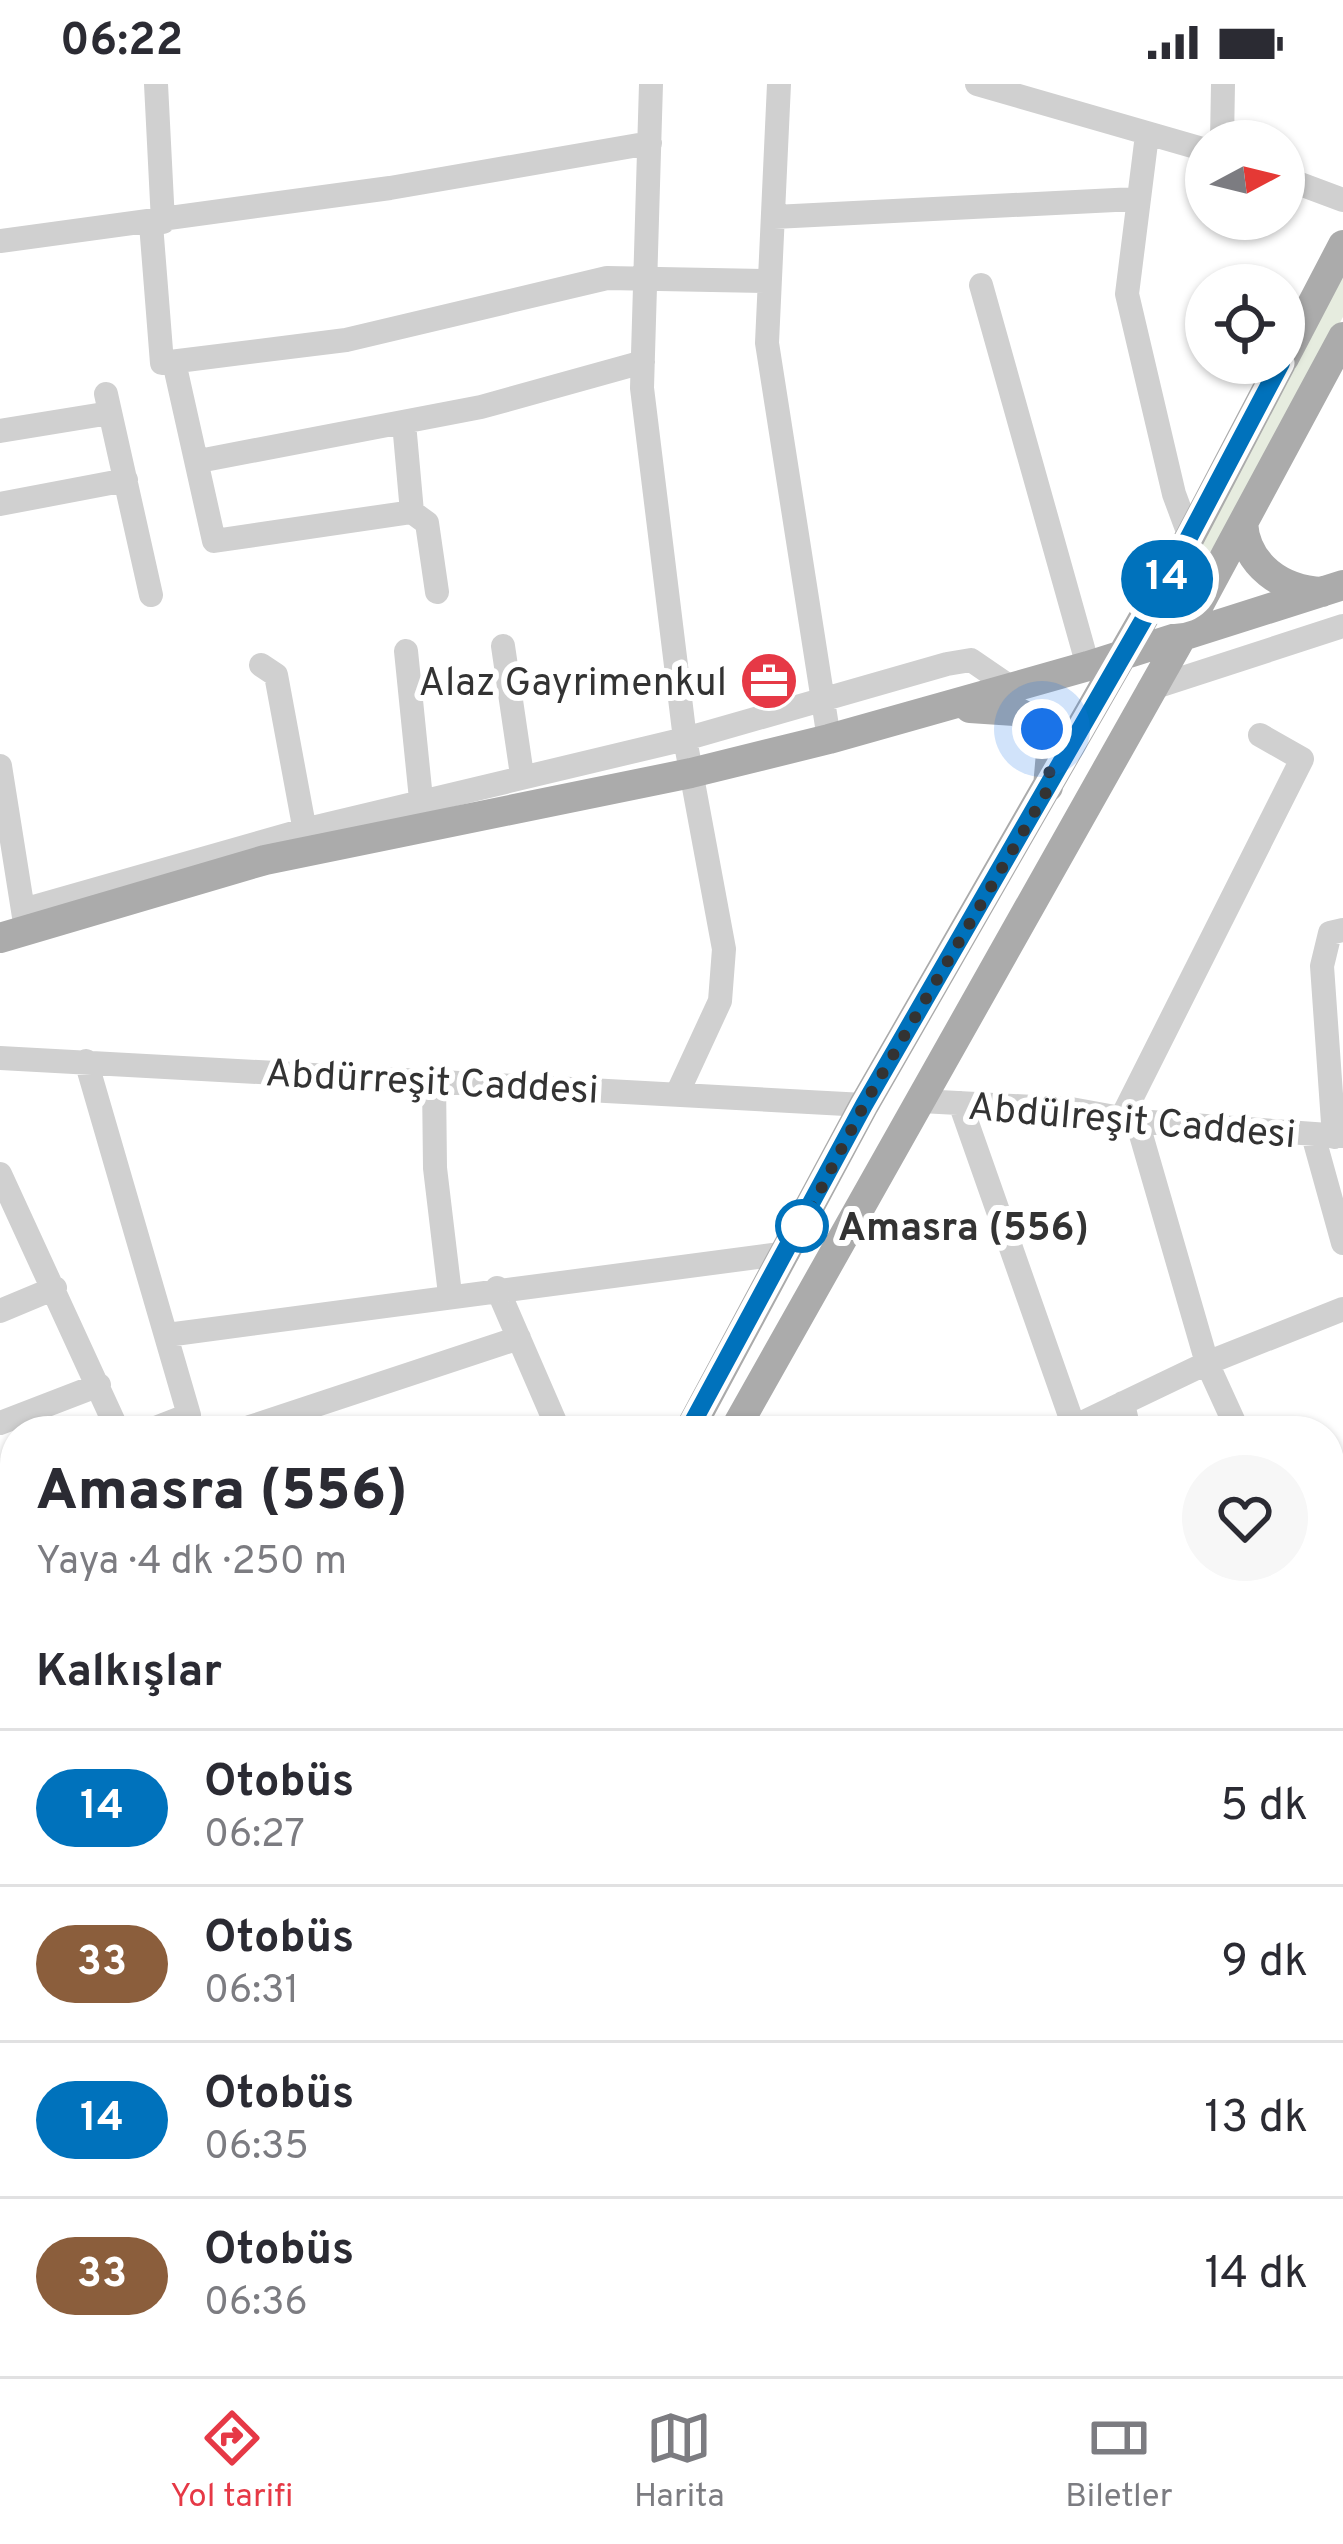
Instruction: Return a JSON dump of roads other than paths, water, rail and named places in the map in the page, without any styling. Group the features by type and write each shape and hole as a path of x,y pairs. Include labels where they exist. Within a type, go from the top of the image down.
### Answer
{"main road":[{"path":"1305,317 1343,244"},
{"path":"742,1416 1180,638 1343,337"},
{"path":"696,1416 864,1105 1124,655 1270,384"},
{"path":"1243,524 1248,550 1265,571 1290,586 1333,589"},
{"path":"16,926 306,840 691,773 829,739 1088,666 1333,589"},
{"path":"946,706 1015,711 1036,721 1051,753 1048,789"}],"street":[{"path":"157,84 162,363 346,340 607,278 766,281"},
{"path":"651,84 643,362 685,740 725,975 721,1001 677,1094"},
{"path":"779,84 774,217 766,281 767,343 829,739"},
{"path":"977,84 1185,145"},
{"path":"1066,110 1067,84"},
{"path":"1222,120 1223,84"},
{"path":"1147,135 1135,200 1127,294 1174,494 1190,537"},
{"path":"0,241 157,223 650,143"},
{"path":"1305,186 1343,200"},
{"path":"774,217 1135,200"},
{"path":"981,286 1088,666"},
{"path":"175,362 186,430 200,461 214,541 412,512 427,523 437,592"},
{"path":"200,461 233,450 404,423 643,362"},
{"path":"0,431 108,404 152,595"},
{"path":"404,423 412,512"},
{"path":"0,503 126,480"},
{"path":"1150,689 1343,626"},
{"path":"503,646 522,775"},
{"path":"406,651 421,799"},
{"path":"261,665 276,675 306,840 421,799 685,740 971,660 1012,688"},
{"path":"1231,1416 1207,1364 1129,1120 1302,759 1260,735"},
{"path":"0,766 16,926"},
{"path":"1343,930 1330,933 1322,966 1330,1136 1343,1243"},
{"name":"Abdürreşit Caddesi","path":"0,1058 864,1105"},
{"path":"86,1061 186,1416"},
{"path":"434,1081 435,1168 450,1294"},
{"name":"Abdülreşit Caddesi","path":"921,1101 1071,1109 1129,1120 1330,1136"},
{"path":"960,1103 1065,1416"},
{"path":"0,1174 112,1416"},
{"path":"166,1335 788,1252"},
{"path":"0,1311 55,1288"},
{"path":"497,1288 553,1416"},
{"path":"1096,1416 1343,1309"},
{"path":"283,1416 519,1338"},
{"path":"18,1416 99,1385"},
{"path":"1123,1403 1126,1416"}],"place":[{"name":"Alaz Gayrimenkul","path":"769,681"},
{"name":"Amasra (556)","path":"802,1226"}]}
